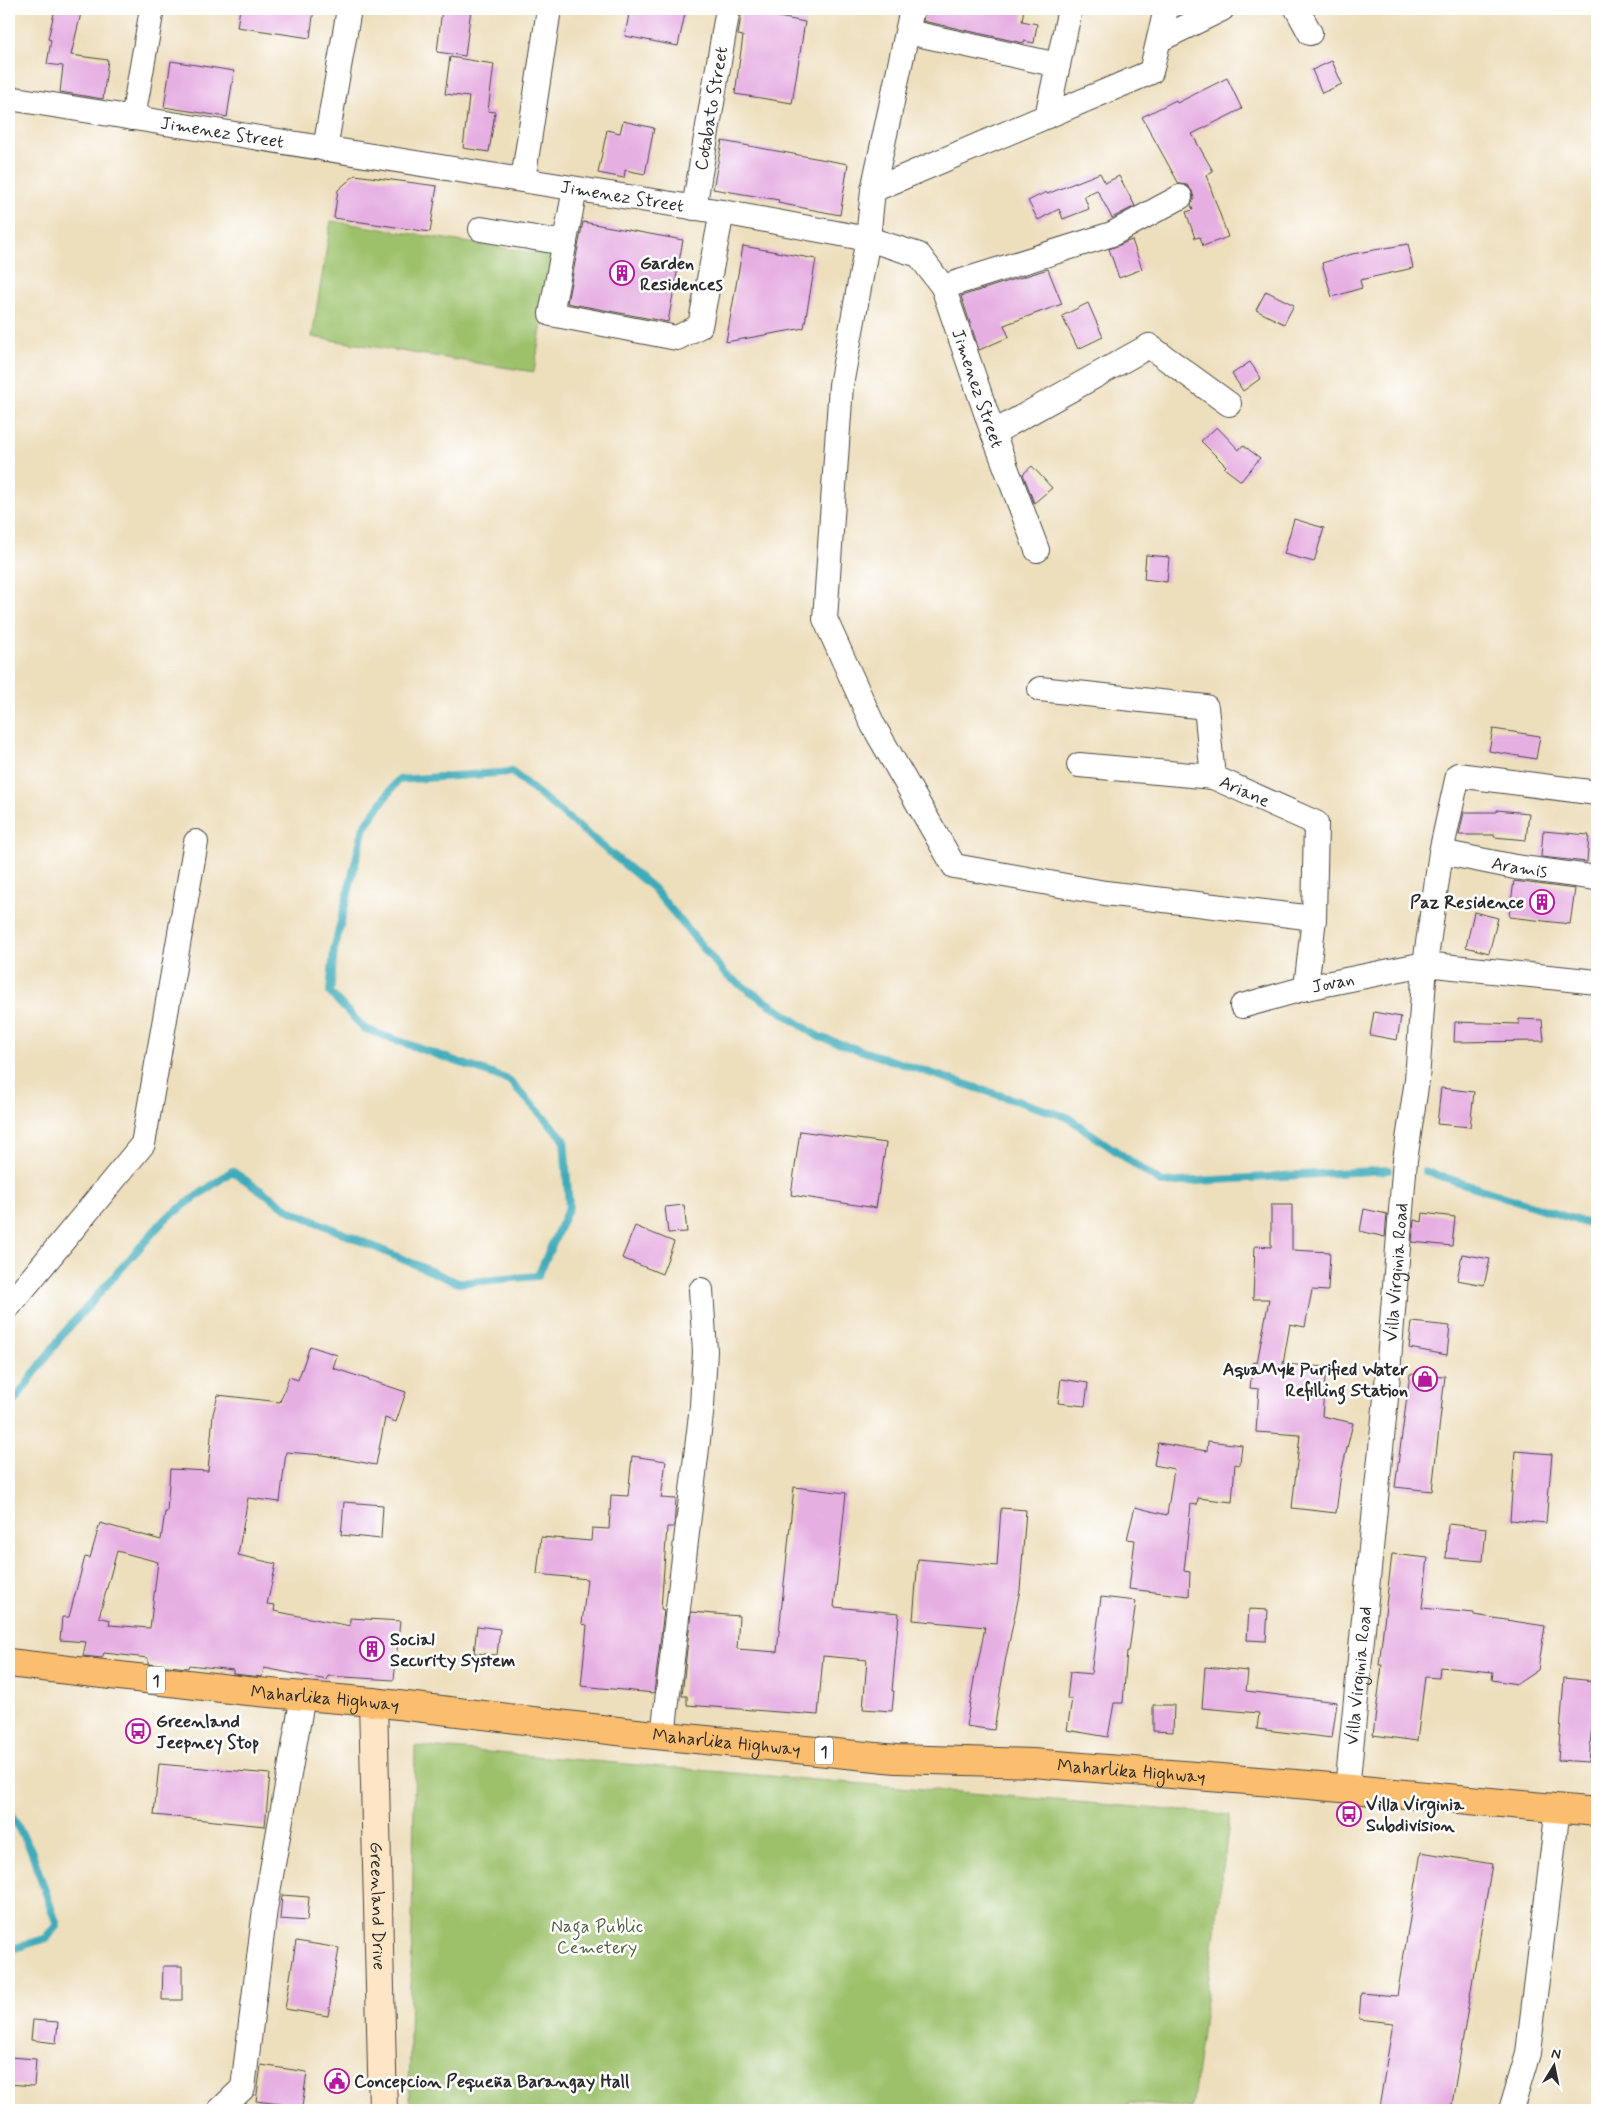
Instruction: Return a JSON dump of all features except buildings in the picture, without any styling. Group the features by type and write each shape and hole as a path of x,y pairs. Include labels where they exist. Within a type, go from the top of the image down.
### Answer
{"main road":[{"name":"Maharlika Highway","path":"9,1663 896,1759 1032,1763 1597,1812"}],"street":[{"path":"133,118 152,9"},
{"path":"325,149 349,9"},
{"path":"522,180 549,9"},
{"name":"Cotabato Street","path":"694,208 728,9"},
{"path":"912,9 873,190 868,239 841,385 825,619 872,725 954,866 1105,893 1314,918"},
{"path":"1046,116 1070,9"},
{"path":"873,190 1151,72 1166,9"},
{"path":"1159,40 1222,9"},
{"path":"1297,9 1310,33"},
{"path":"908,32 1058,65"},
{"name":"Jimenez Street","path":"9,98 722,212 868,239 919,255 943,287 993,433 1037,550"},
{"path":"575,189 551,314 677,338 700,326 722,212"},
{"path":"943,287 1112,234 1180,197"},
{"path":"480,229 565,244"},
{"path":"993,433 1149,346 1229,404"},
{"name":"Ariane","path":"1040,689 1206,707 1213,778 1316,823 1314,918 1306,988"},
{"path":"1079,765 1213,778"},
{"name":"Villa Virginia Road","path":"1347,1789 1386,1398 1405,1160 1417,1080 1425,964 1441,852 1458,775 1597,793"},
{"path":"9,1306 143,1144 196,842"},
{"name":"Aramis","path":"1441,852 1515,868 1597,878"},
{"name":"Jovan","path":"1242,1006 1306,988 1425,964 1597,982"},
{"path":"663,1735 702,1406 706,1350 701,1290"},
{"path":"220,2110 244,2088 265,1909 303,1696"},
{"name":"Greenland Drive","path":"373,1702 382,2110"},
{"path":"1511,2110 1528,2053 1558,1808"}],"green space":[{"path":"331,221 553,256 534,372 312,337"},
{"name":"Naga Public Cemetery","path":"415,1746 1230,1815 1192,2108 1129,2103 1128,2110 414,2110 409,2100"}],"waterway":[{"path":"9,1408 63,1334 165,1219 232,1171 291,1211 458,1283 538,1276 569,1207 564,1139 509,1080 365,1029 330,993 334,950 364,827 398,780 512,772 653,888 726,975 819,1037 1067,1117 1162,1183 1389,1170"},
{"path":"1425,1171 1582,1222 1597,1225"},
{"path":"9,1811 31,1850 57,1925 47,1938 9,1950"}],"place":[{"name":"Garden Residences","path":"622,273"},
{"name":"Paz Residence","path":"1542,902"},
{"name":"AquaMyk Purified Water Refilling Station","path":"1425,1379"},
{"name":"Social Security System","path":"372,1649"},
{"name":"Greenland Jeepney Stop","path":"138,1731"},
{"name":"Villa Virginia Subdivision","path":"1349,1814"},
{"name":"Concepcion Pequeña Barangay Hall","path":"337,2081"}]}
